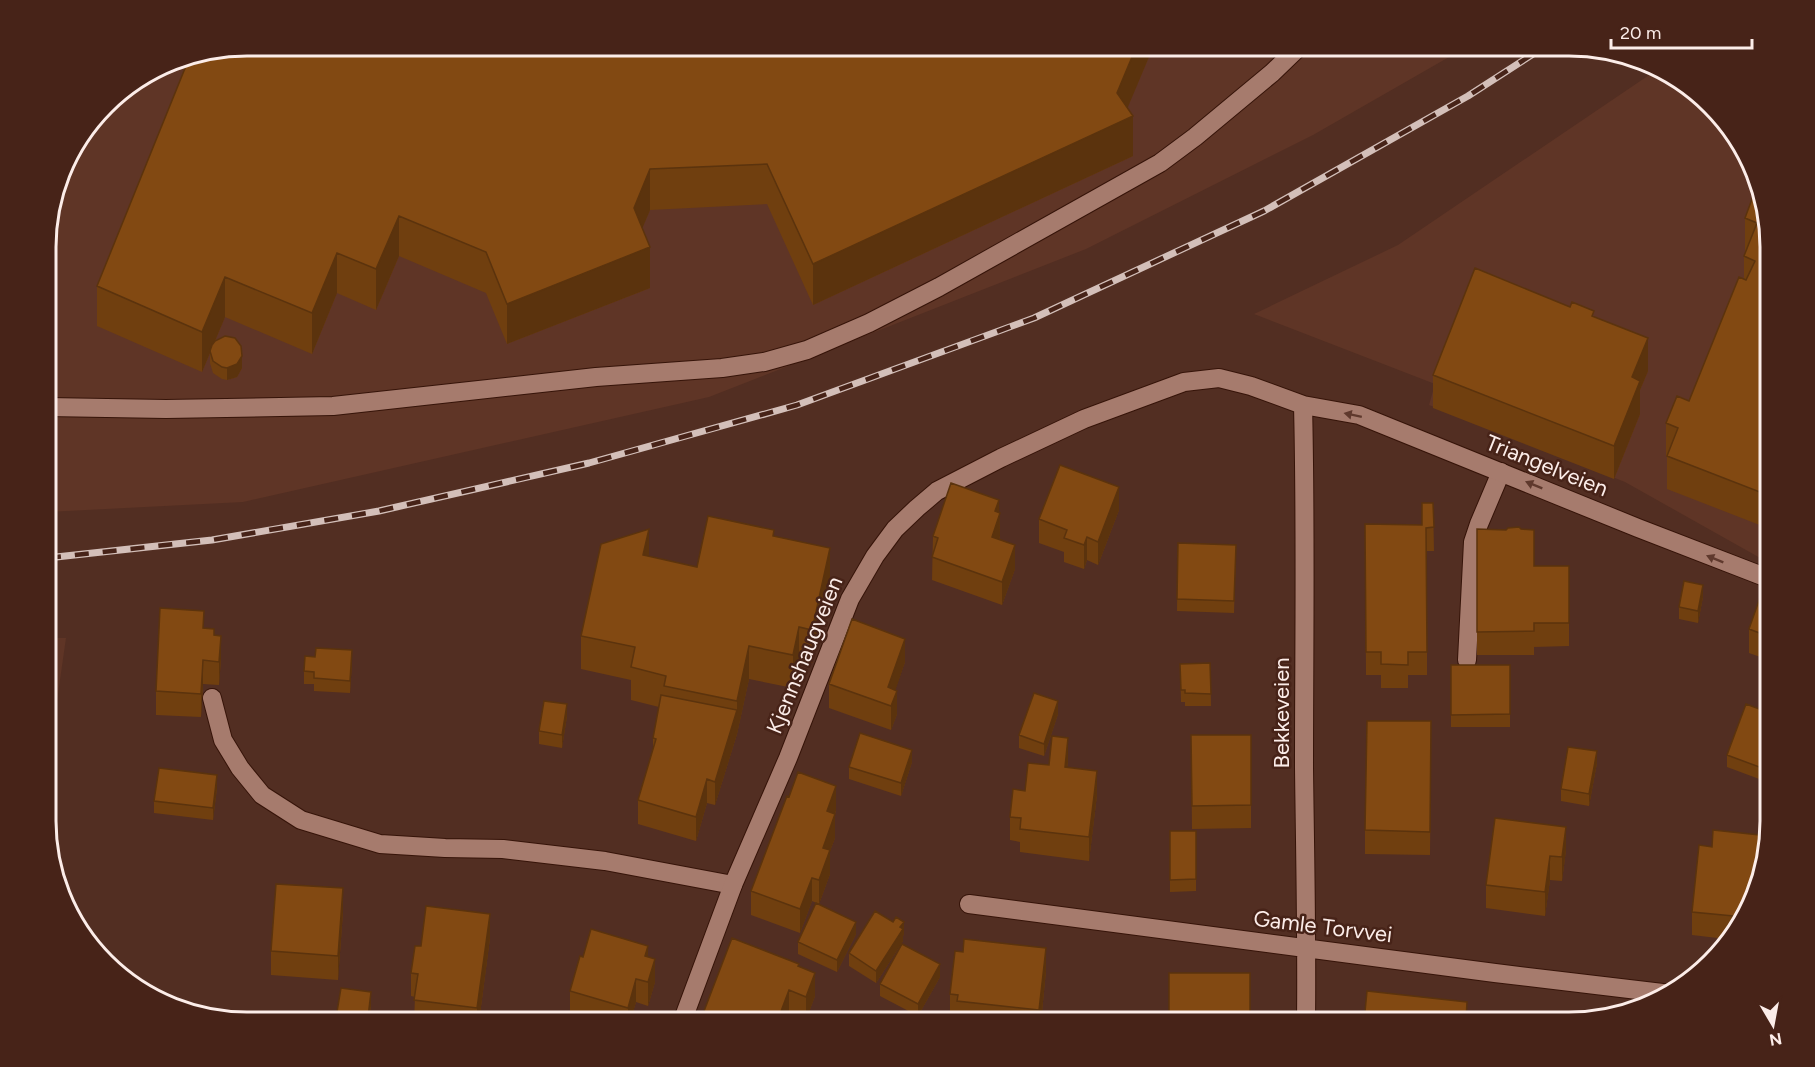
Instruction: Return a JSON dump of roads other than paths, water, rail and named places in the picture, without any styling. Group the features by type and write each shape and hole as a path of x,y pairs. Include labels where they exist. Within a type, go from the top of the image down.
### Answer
{"street":[{"path":"56,407 166,409 333,406 596,377 722,368 764,362 796,353 869,323 939,287 1160,163 1263,80 1289,56"},
{"name":"Kjennshaugveien","path":"686,1012 733,885 788,758 850,599 875,556 895,529 938,491 959,479 1084,419 1184,382 1219,378 1251,386 1303,405"},
{"name":"Triangelveien","path":"1303,405 1359,415 1759,575"},
{"name":"Bekkeveien","path":"1303,405 1306,525 1304,769 1306,1011"},
{"path":"1467,660 1473,542 1501,472"},
{"path":"212,698 223,740 240,768 262,795 301,820 380,844 503,849 605,861 733,885"},
{"name":"Gamle Torvvei","path":"969,904 1652,992"}],"railway":[{"path":"56,557 212,540 379,511 589,463 797,405 1034,318 1264,211 1468,96 1530,56"}]}
